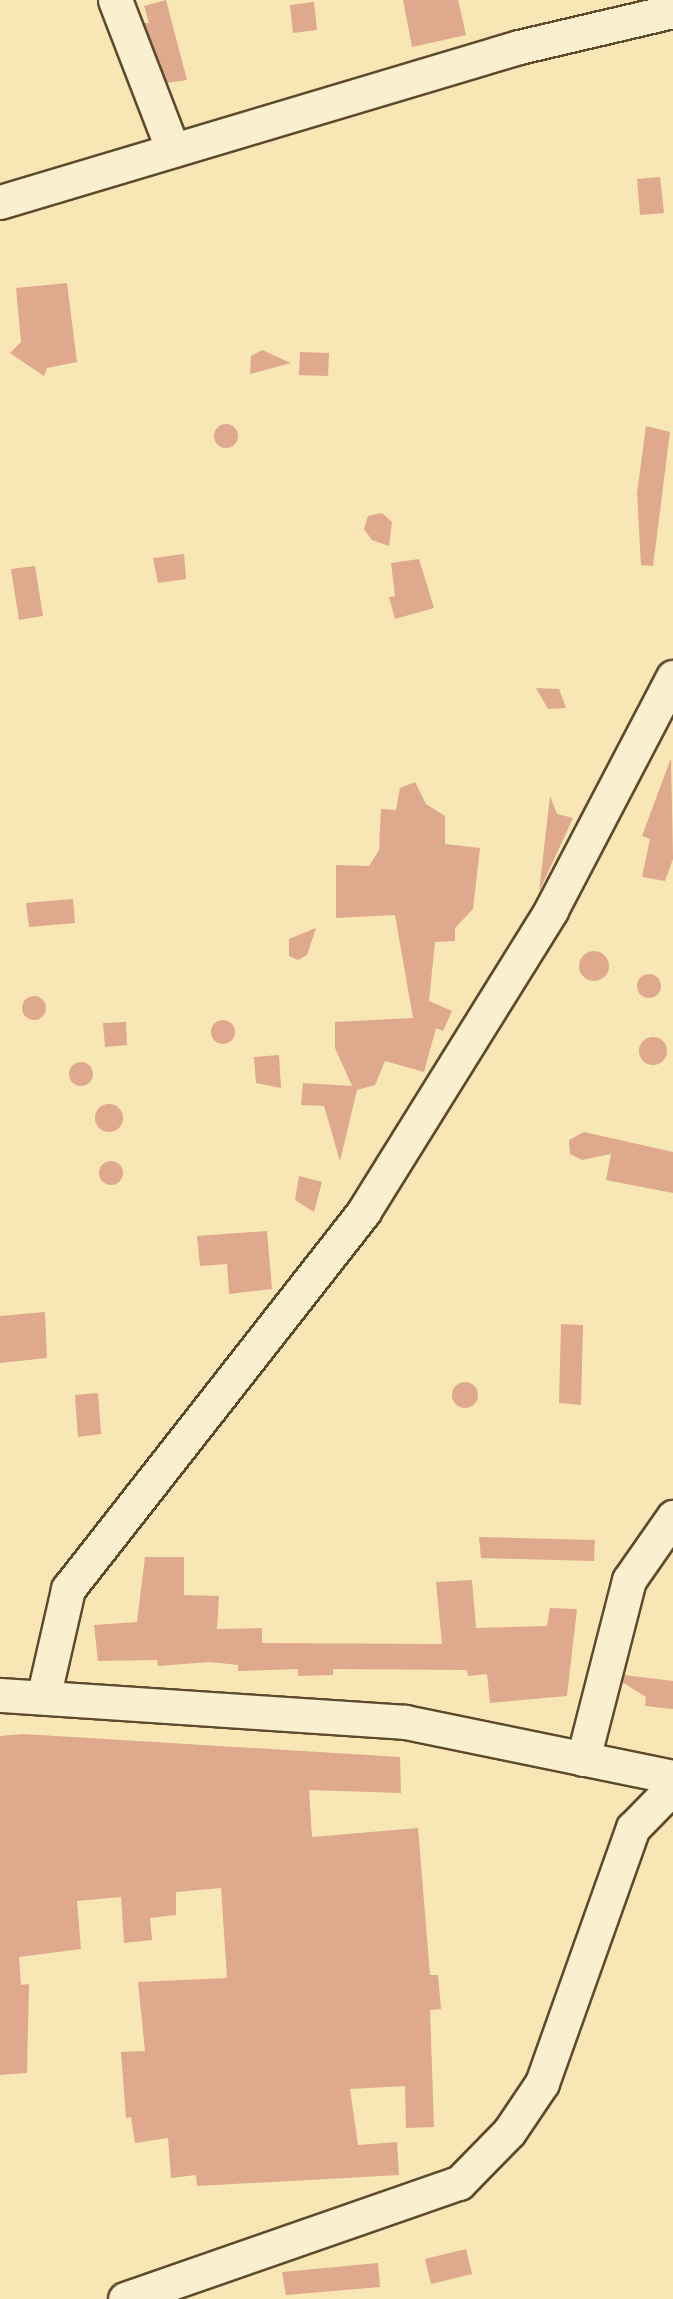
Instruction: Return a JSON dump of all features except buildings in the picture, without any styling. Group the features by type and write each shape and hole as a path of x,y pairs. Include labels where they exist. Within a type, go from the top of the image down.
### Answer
{"street":[{"path":"115,0 173,150"},
{"path":"0,202 519,47 673,11"},
{"path":"44,1694 68,1589 364,1211 551,910 673,678"},
{"path":"583,1759 629,1580 673,1517"},
{"path":"0,1695 44,1694 405,1722 673,1777"},
{"path":"125,2299 459,2183 509,2132 542,2083 633,1828 673,1787"}]}
